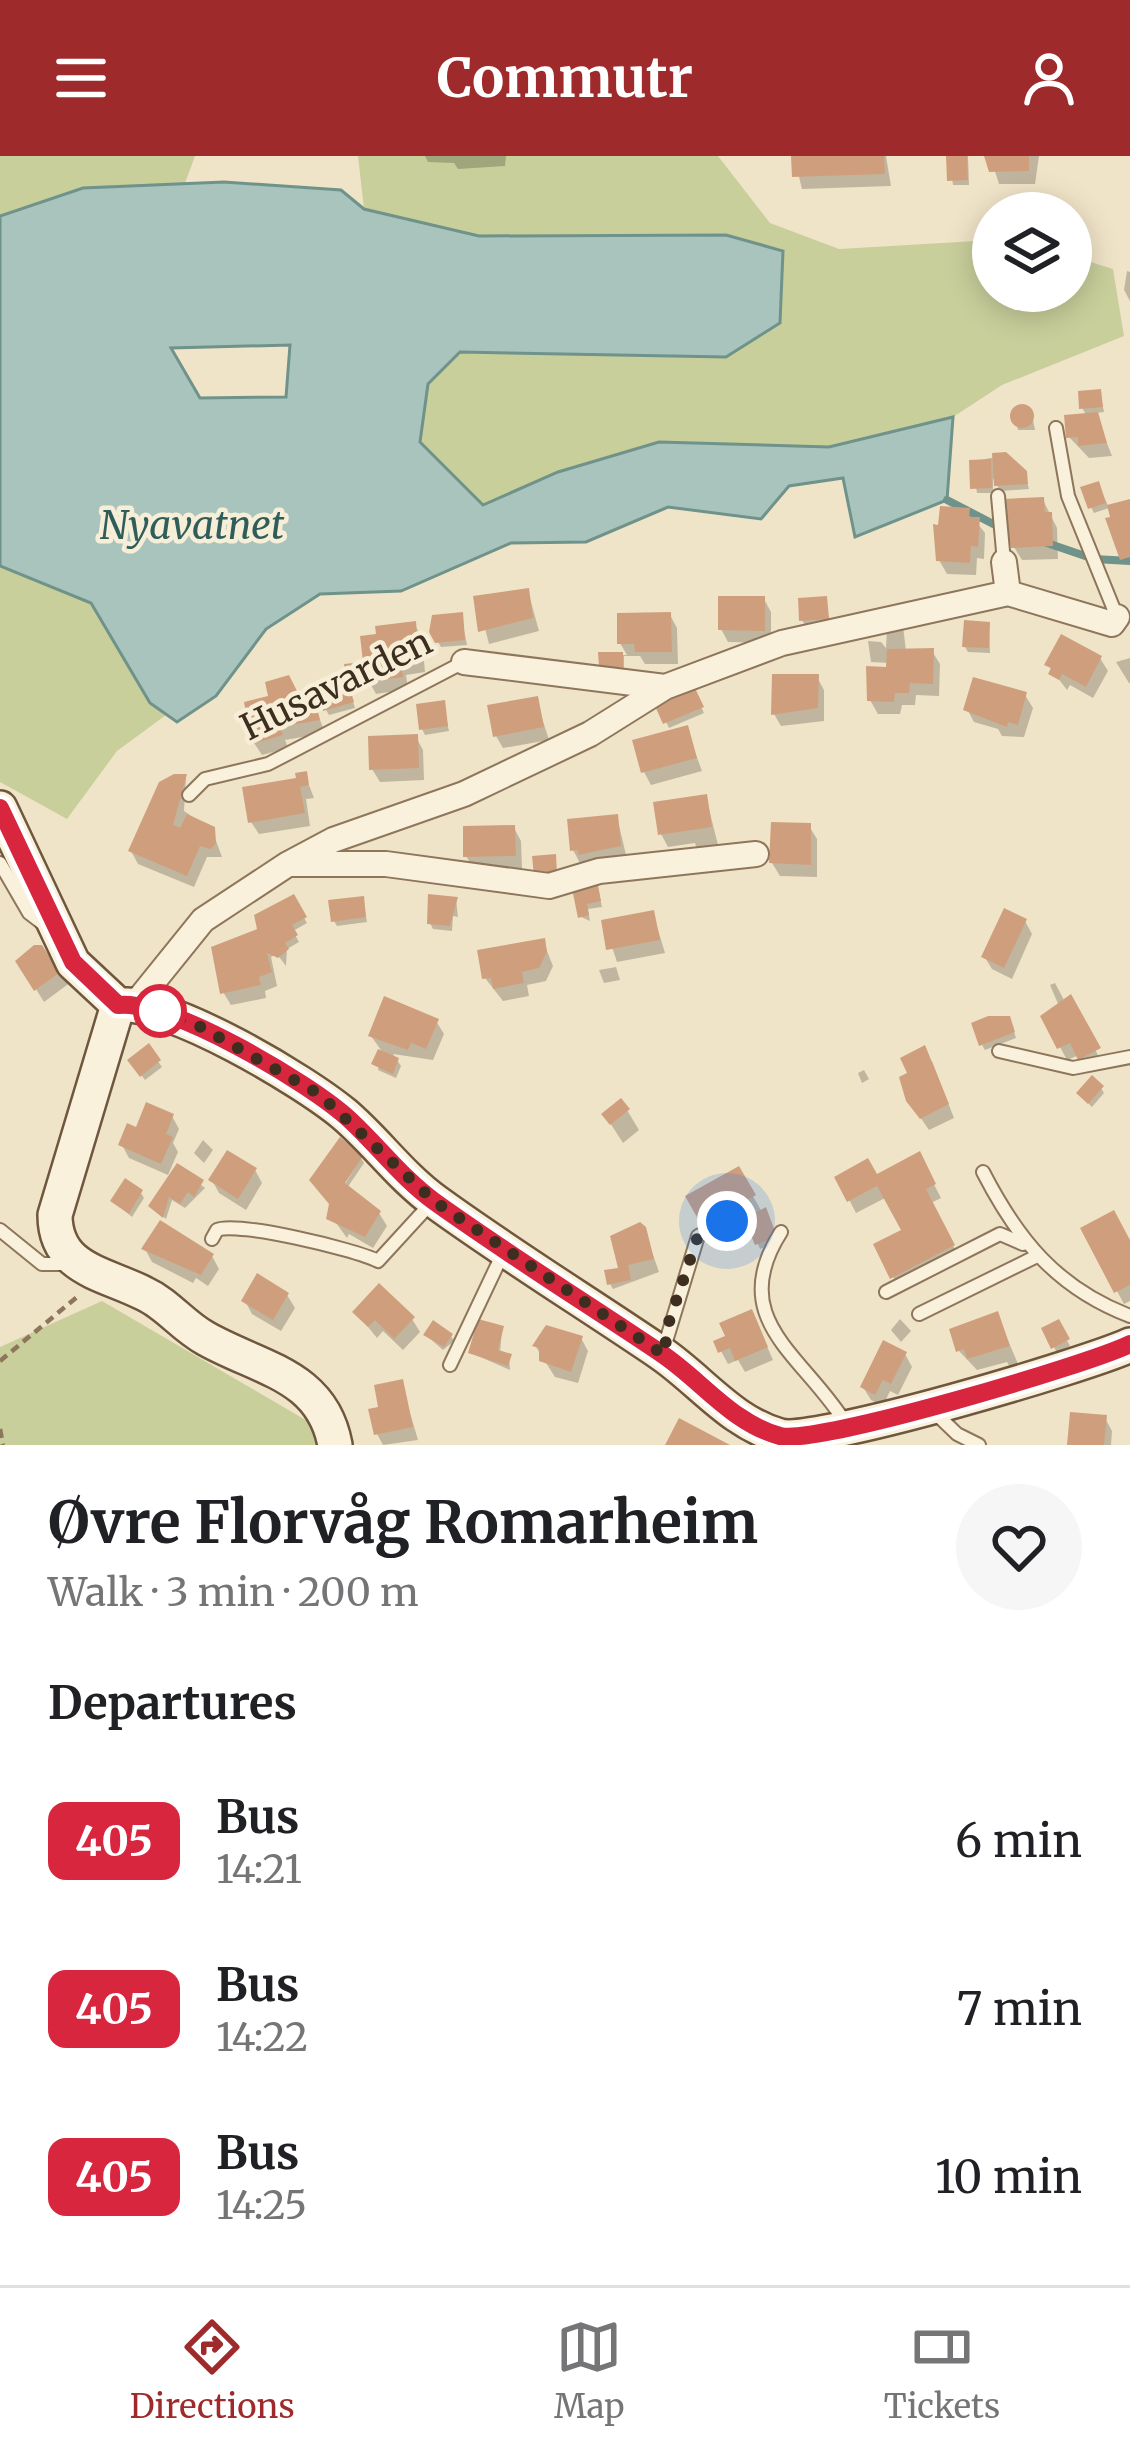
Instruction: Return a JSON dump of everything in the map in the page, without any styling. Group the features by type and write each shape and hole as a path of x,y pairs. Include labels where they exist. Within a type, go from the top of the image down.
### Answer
{"street":[{"path":"1004,562 1008,593"},
{"name":"Husavarden","path":"127,1004 203,920 287,864 333,840 464,794 607,725 665,687 782,643 1008,593 1112,624 1117,617"},
{"name":"Husavarden","path":"464,662 665,687"},
{"path":"0,808 73,962 127,1004 199,1026 319,1094 434,1201 664,1355 723,1406 779,1442 930,1408 1098,1360 1130,1345"},
{"path":"287,864 386,865 549,886 599,871 756,854"},
{"path":"127,1004 55,1216 58,1242 89,1269 152,1297 203,1337 306,1387 331,1426 335,1445"}],"lane":[{"name":"Husavarden","path":"1056,428 1068,496 1117,617"},
{"path":"998,496 1004,562"},
{"name":"Husavarden","path":"189,795 205,779 268,764 464,662"},
{"path":"0,862 29,914 54,926"},
{"path":"999,1052 1073,1067 1130,1057"},
{"path":"983,1172 1035,1257 1088,1298 1130,1316"},
{"path":"212,1239 217,1230 231,1225 263,1236 338,1244 378,1261 434,1201"},
{"path":"664,1355 668,1325 698,1236 727,1221"},
{"path":"0,1230 41,1264 89,1269"},
{"path":"781,1232 758,1283 768,1324 833,1400 849,1428"},
{"path":"886,1292 1000,1234 1023,1244"},
{"path":"450,1364 505,1250"},
{"path":"919,1314 1035,1257"},
{"path":"930,1408 957,1434 979,1445"}],"path":[{"path":"0,1361 89,1269"},
{"path":"0,1429 3,1445"}],"green space":[{"path":"0,156 195,156 185,183 83,188 0,216"},
{"path":"358,156 718,156 770,223 839,249 972,241 972,312 1092,312 1092,262 1113,269 1124,336 1002,385 953,417 829,447 659,442 558,472 483,505 420,442 428,384 460,352 726,357 479,236 364,209"},
{"path":"0,566 91,603 150,703 166,715 117,751 67,819 0,782"},
{"path":"102,1301 316,1426 319,1445 0,1445 0,1347"}],"water":[{"name":"Nyavatnet","path":"224,182 341,190 364,209 479,236 726,235 783,251 780,323 726,357 460,352 428,384 420,442 483,505 558,472 659,442 829,447 953,417 947,500 855,537 843,478 789,486 761,519 668,507 586,542 511,543 401,591 320,594 266,629 216,696 177,722 150,703 91,603 0,566 0,216 83,188","holes":["290,345 286,397 200,398 171,348"]}],"building":[{"path":"791,156 884,156 885,174 792,177"},
{"path":"946,156 967,156 968,180 947,181"},
{"path":"984,156 1029,156 1029,171 989,172"},
{"path":"1101,389 1103,407 1079,409 1078,391"},
{"path":"1022,404 1034,416 1022,428 1010,416"},
{"path":"1098,412 1107,443 1078,446 1078,437 1066,438 1064,415"},
{"path":"1006,452 1027,471 1028,484 994,486 992,453"},
{"path":"991,459 992,488 970,489 969,460"},
{"path":"1099,481 1106,503 1088,509 1080,487"},
{"path":"1044,497 1045,512 1052,512 1053,546 1011,548 1003,499"},
{"path":"1130,499 1130,557 1120,560 1105,518 1110,517 1107,505"},
{"path":"940,506 970,508 969,517 980,517 978,547 971,546 970,563 936,561 933,524 938,525"},
{"path":"529,588 533,618 478,632 473,596"},
{"path":"718,596 765,596 765,631 718,630"},
{"path":"827,596 829,619 799,621 798,598"},
{"path":"463,612 465,640 435,643 429,632 432,615"},
{"path":"671,612 672,652 635,652 634,644 617,644 617,613"},
{"path":"964,620 990,622 989,648 962,647"},
{"path":"416,621 419,660 401,662 403,677 366,682 364,673 346,675 344,664 363,662 360,636 376,634 375,626"},
{"path":"1061,634 1102,656 1086,687 1062,674 1059,680 1048,674 1051,668 1044,665"},
{"path":"934,648 933,684 910,683 909,693 895,693 894,702 867,701 866,666 886,667 887,649"},
{"path":"598,652 623,652 623,667 599,667"},
{"path":"772,674 819,674 818,708 771,715"},
{"path":"289,675 301,699 314,695 320,720 280,727 283,735 252,744 244,702 268,696 265,682"},
{"path":"346,675 354,702 323,711 320,683"},
{"path":"973,677 1027,692 1018,725 1008,722 1007,727 963,710"},
{"path":"695,688 704,707 663,724 655,706"},
{"path":"538,696 544,727 493,737 487,705"},
{"path":"445,700 448,726 419,730 416,704"},
{"path":"688,725 697,758 641,773 632,740"},
{"path":"418,734 419,768 369,770 368,736"},
{"path":"307,771 309,785 300,787 305,813 248,823 242,787 296,778 295,773"},
{"path":"187,774 173,825 180,828 187,814 215,827 216,843 211,849 200,846 187,876 128,851 159,782"},
{"path":"707,794 712,827 658,835 653,802"},
{"path":"618,814 621,846 578,855 578,850 570,851 567,819"},
{"path":"771,822 811,823 811,865 769,863"},
{"path":"515,825 516,856 463,857 463,826"},
{"path":"556,854 557,875 534,876 532,856"},
{"path":"598,885 601,901 587,904 589,915 578,918 572,889"},
{"path":"294,894 307,917 292,925 298,935 285,943 289,949 278,958 267,953 272,972 259,977 261,985 220,994 211,947 257,929 254,915"},
{"path":"428,894 458,897 450,926 427,924"},
{"path":"364,896 366,917 331,922 328,900"},
{"path":"1004,908 1027,919 1004,968 981,957"},
{"path":"654,910 660,940 606,950 601,920"},
{"path":"545,938 547,952 539,968 522,972 524,983 493,989 491,978 482,979 477,950"},
{"path":"34,945 42,945 54,964 60,960 66,968 34,991 15,961"},
{"path":"1071,994 1101,1048 1078,1060 1070,1043 1057,1049 1040,1016"},
{"path":"384,996 439,1019 426,1049 411,1043 408,1050 368,1036"},
{"path":"988,1016 1010,1016 1015,1032 979,1046 971,1023"},
{"path":"149,1043 161,1060 140,1077 127,1060"},
{"path":"925,1045 949,1104 920,1119 906,1101 899,1077 907,1073 900,1058"},
{"path":"378,1049 399,1058 393,1074 371,1064"},
{"path":"1092,1075 1104,1086 1088,1104 1076,1093"},
{"path":"621,1098 630,1109 610,1125 601,1114"},
{"path":"146,1102 174,1114 166,1134 173,1137 161,1164 118,1145 127,1123 136,1127"},
{"path":"340,1137 363,1156 345,1183 381,1211 365,1237 326,1219 329,1204 309,1180"},
{"path":"227,1150 257,1168 238,1199 208,1180"},
{"path":"920,1151 936,1184 926,1189 955,1245 890,1279 873,1244 901,1230 877,1186 847,1202 834,1177 868,1158 877,1174"},
{"path":"177,1163 204,1180 194,1197 188,1192 180,1204 169,1197 163,1218 148,1206"},
{"path":"739,1166 756,1195 702,1226 685,1196"},
{"path":"125,1178 143,1190 129,1214 110,1201"},
{"path":"766,1207 777,1237 755,1245 744,1219"},
{"path":"1114,1210 1130,1240 1130,1285 1114,1293 1080,1228"},
{"path":"160,1220 214,1254 201,1275 141,1249"},
{"path":"640,1222 646,1227 654,1259 628,1265 631,1280 607,1285 604,1270 618,1268 610,1236"},
{"path":"257,1273 289,1293 273,1320 241,1301"},
{"path":"379,1283 415,1317 394,1339 375,1320 368,1327 352,1312"},
{"path":"752,1309 768,1347 735,1361 730,1348 718,1353 713,1341 725,1336 719,1323"},
{"path":"998,1311 1010,1346 967,1359 964,1349 956,1352 949,1329"},
{"path":"478,1319 504,1326 498,1350 512,1354 508,1366 468,1353"},
{"path":"1059,1319 1070,1339 1051,1349 1041,1328"},
{"path":"433,1320 453,1334 444,1347 423,1335"},
{"path":"546,1325 583,1336 571,1372 539,1361 539,1348 532,1346"},
{"path":"883,1340 907,1352 891,1384 883,1380 875,1395 860,1387"},
{"path":"403,1379 413,1427 374,1435 368,1409 378,1407 374,1385"},
{"path":"1070,1412 1107,1415 1104,1445 1067,1445"},
{"path":"679,1418 730,1445 665,1445"}],"waterway":[{"path":"947,500 999,527"},
{"path":"1047,543 1094,559 1130,561"}],"bus line":[{"name":"405","path":"0,808 15,832 54,926 73,962 92,984 118,1005 136,1003 199,1026 319,1094 434,1201 664,1355 713,1399 754,1424 793,1438 849,1428 1098,1360 1130,1344"}],"route":[{"path":"160,1011 199,1026 319,1094 434,1201 664,1355 668,1325 698,1236 727,1221"}]}
